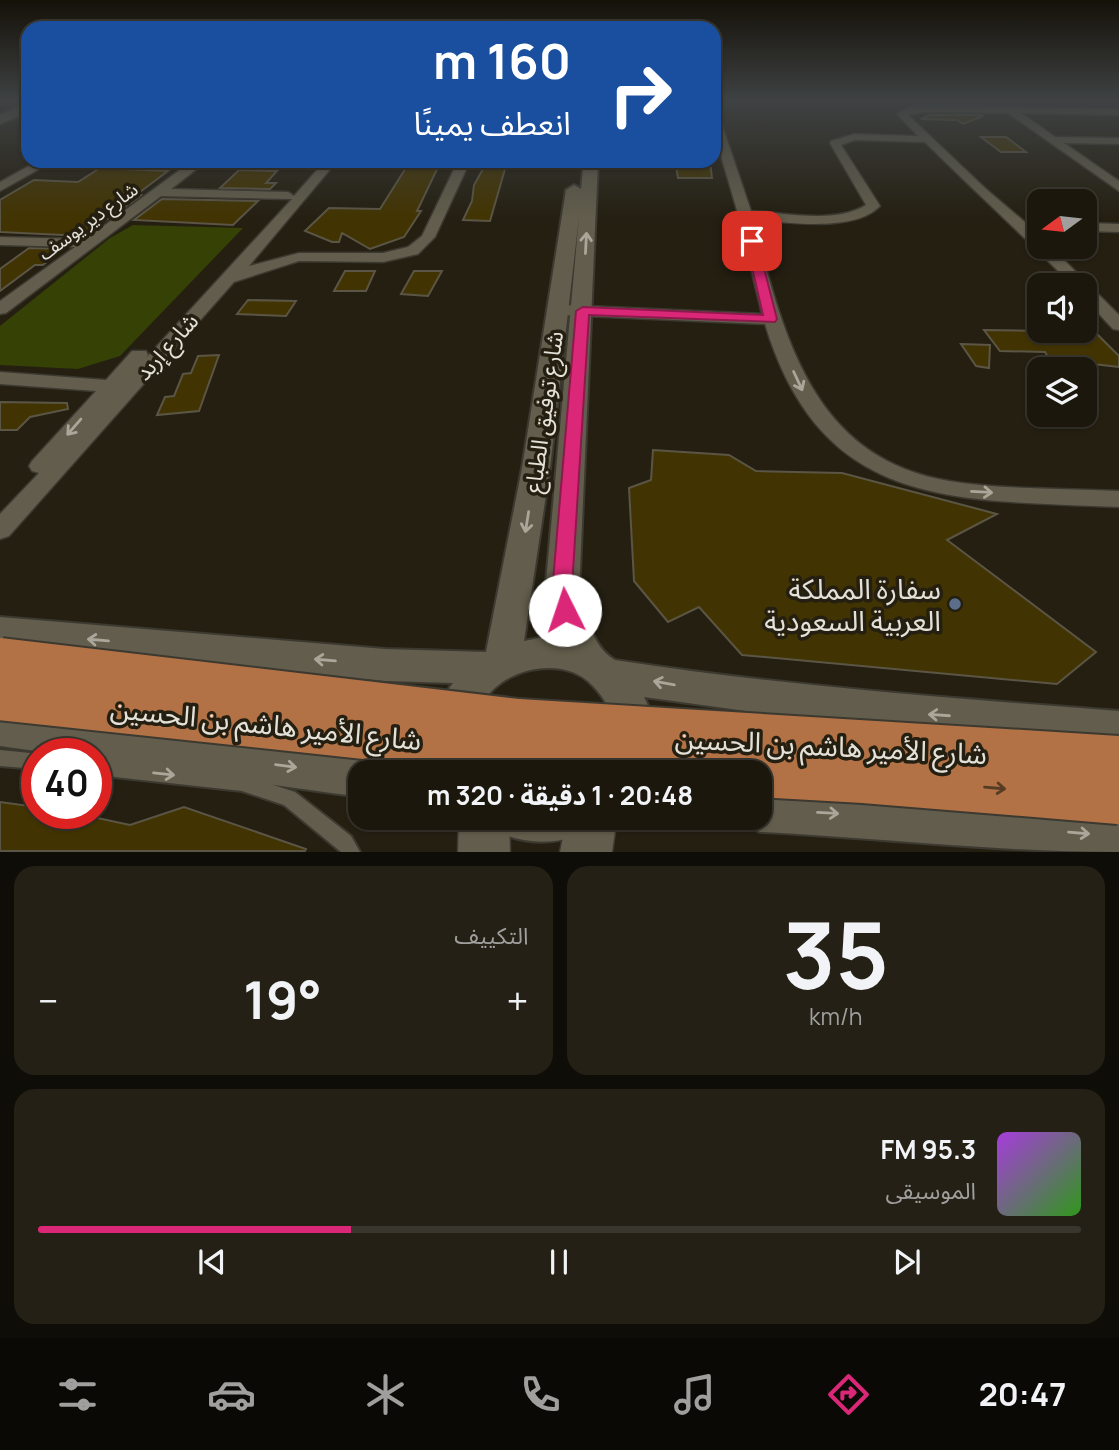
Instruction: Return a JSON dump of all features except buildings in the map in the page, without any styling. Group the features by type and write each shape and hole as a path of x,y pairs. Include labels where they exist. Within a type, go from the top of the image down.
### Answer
{"highway":[{"name":"شارع الأمير هاشم بن الحسين","path":"0,664 518,725 1119,762"},
{"name":"شارع الأمير هاشم بن الحسين","path":"0,694 672,766 864,777 1119,798"}],"main road":[{"path":"484,830 484,852"},
{"path":"586,852 590,830"}],"street":[{"path":"722,140 746,215 771,319 810,408 849,449 895,474 926,484 973,492 1119,499"},
{"path":"746,215 845,217 864,214 873,206 835,143 845,140"},
{"path":"927,140 1027,230"},
{"path":"1037,140 1119,201"},
{"path":"1054,140 1116,182"},
{"path":"1078,140 1119,141"},
{"path":"0,187 34,168"},
{"name":"شارع دير يوسف","path":"0,309 192,168"},
{"name":"شارع إربد","path":"0,509 224,282 288,196 314,168"},
{"name":"شارع إربد","path":"0,530 125,381 245,252 273,227 325,168"},
{"path":"245,252 380,257 416,248 427,238 461,168"},
{"name":"شارع توفيق الطباع","path":"578,168 570,310 562,593 572,628 600,669 622,691 632,712 636,736 632,760"},
{"name":"شارع توفيق الطباع","path":"496,665 570,310 590,168"},
{"path":"1090,180 1116,182"},
{"path":"160,192 288,196"},
{"path":"1020,223 1027,224"},
{"path":"273,227 278,236 300,254"},
{"path":"1097,227 1119,228"},
{"path":"0,240 92,243"},
{"path":"224,282 300,254"},
{"path":"1055,259 1069,273"},
{"path":"1097,302 1119,325"},
{"path":"570,310 771,319"},
{"path":"0,377 125,381"},
{"path":"0,631 385,665 496,665"},
{"path":"454,760 451,749 456,714 460,702 473,683 496,665 526,654 549,652 572,656 600,669 708,691 848,708 1119,729"},
{"path":"372,760 405,729 415,713 413,684 400,672 385,665"},
{"path":"691,760 681,734 682,722 689,709 708,691"},
{"path":"0,728 348,775"},
{"path":"772,811 879,816 1119,836"}],"lane":[{"path":"0,758 21,760"},
{"path":"112,769 242,783 289,797 345,842 351,852"}],"green space":[{"path":"133,225 243,228 120,356 78,369 0,365 0,326 110,238"}],"place":[{"name":"سفارة المملكة العربية السعودية","path":"955,604"}],"route":[{"path":"565,610 562,593 563,571 583,311 771,319 752,241"}]}
